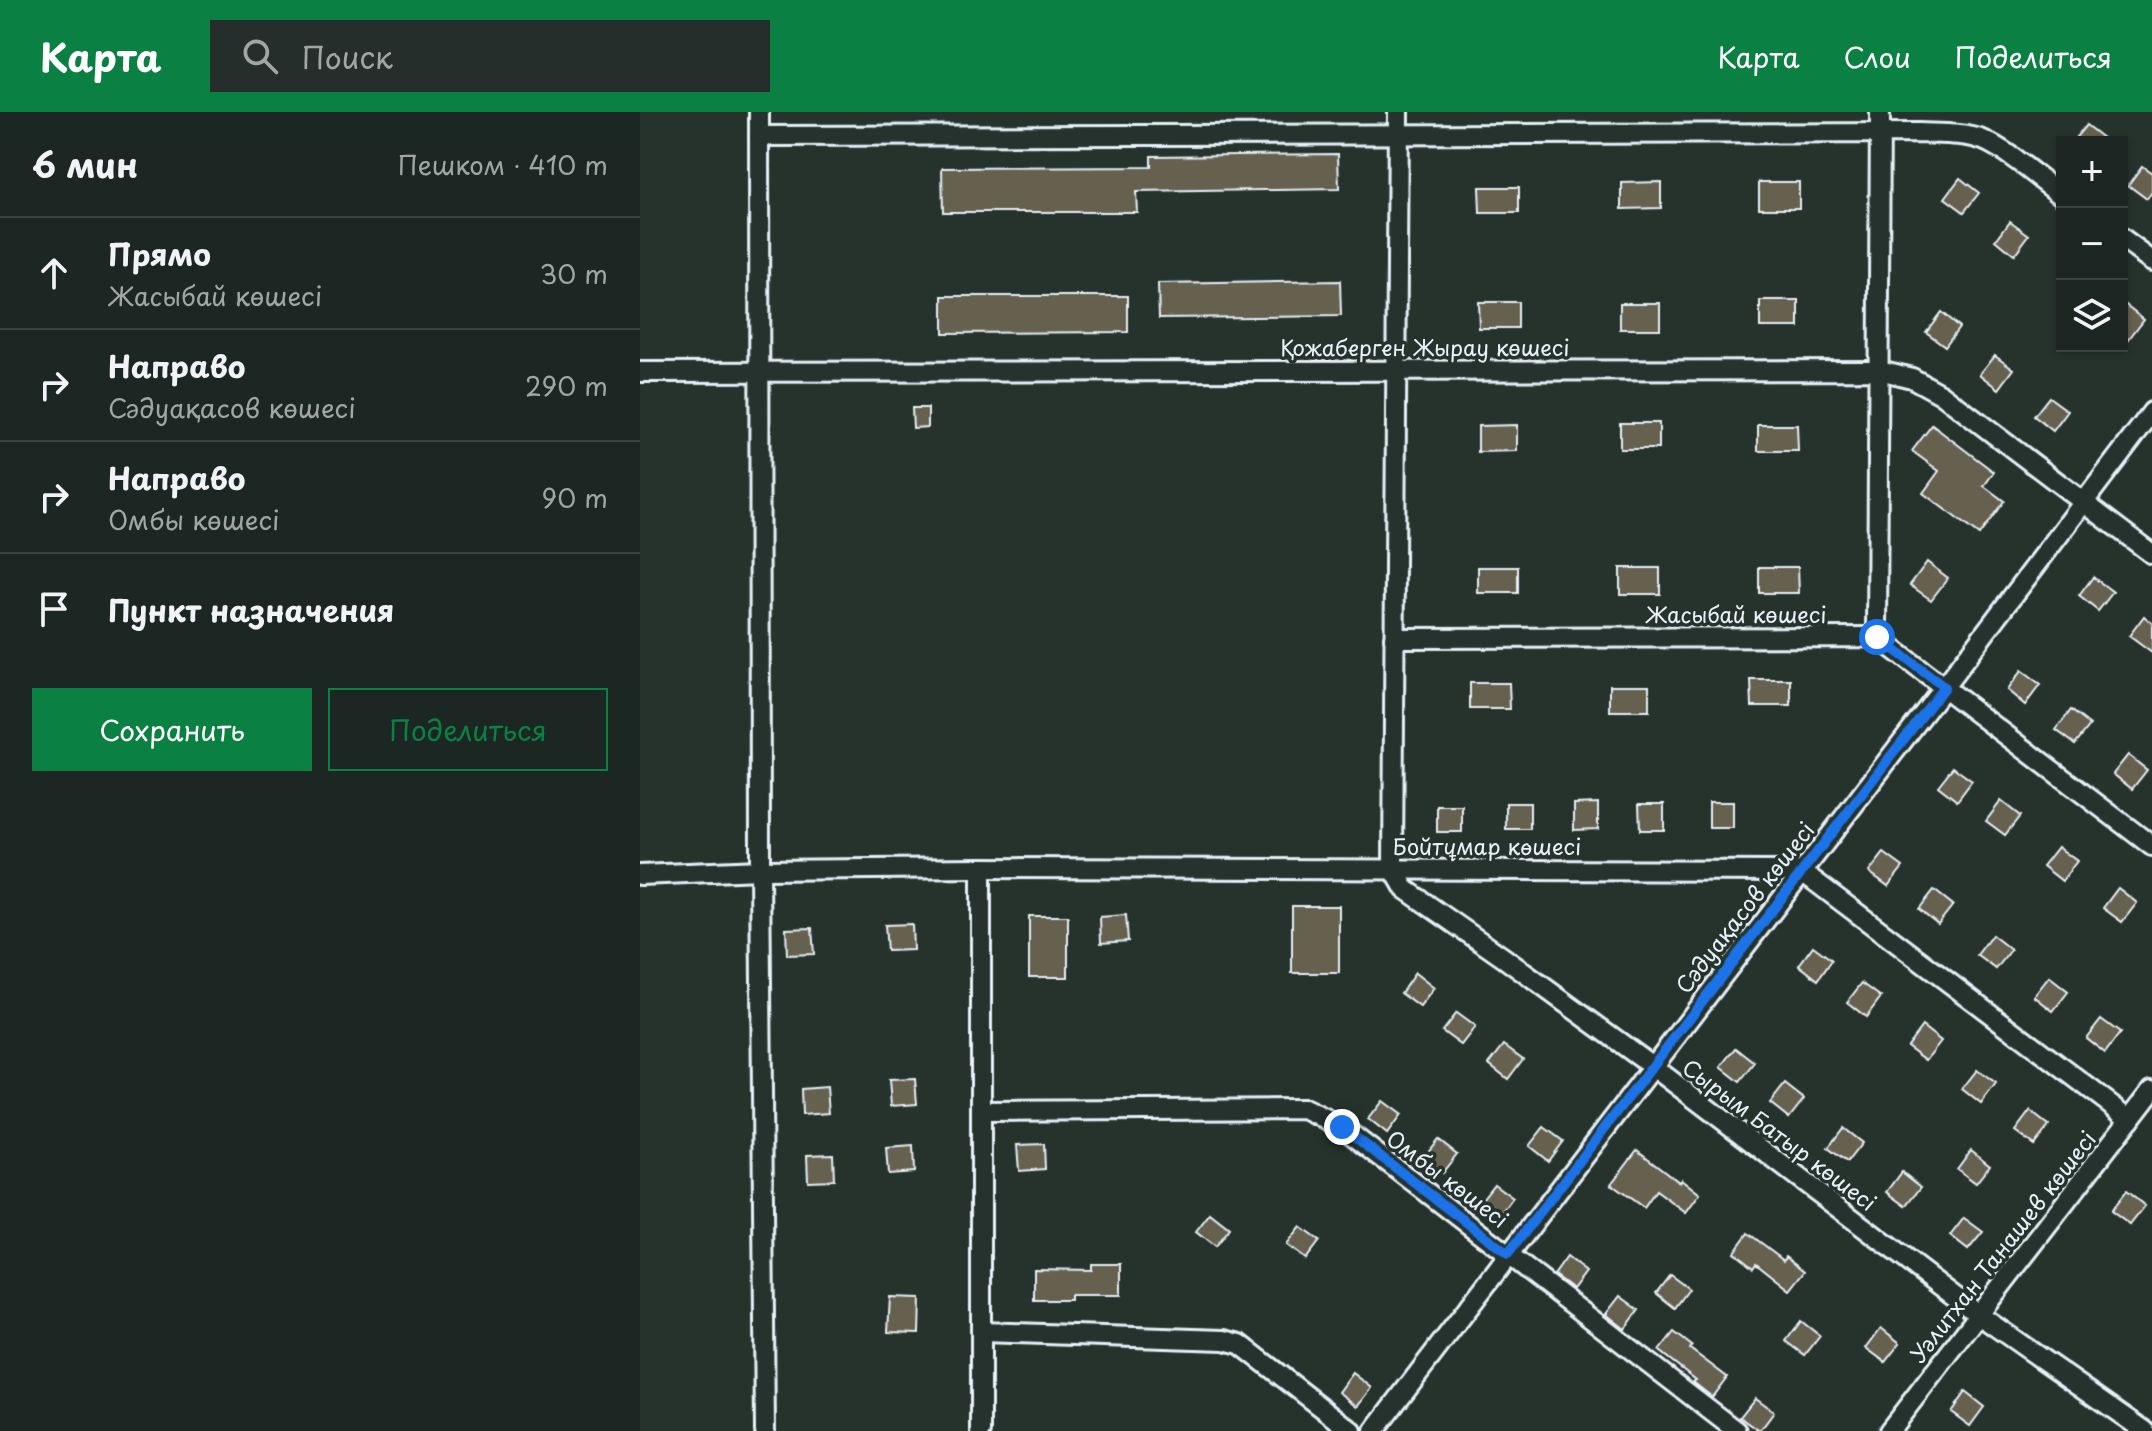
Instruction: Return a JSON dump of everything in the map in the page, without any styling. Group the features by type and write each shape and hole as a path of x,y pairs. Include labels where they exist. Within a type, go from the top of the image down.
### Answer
{"street":[{"path":"759,112 760,870 765,1431"},
{"path":"1393,868 1398,112"},
{"path":"1880,112 1877,637 2152,846"},
{"path":"759,136 1880,132 1956,135 1982,140 2056,191"},
{"path":"2128,243 2152,261"},
{"name":"Қожаберген Жырау көшесі","path":"640,372 1879,370 1912,378 1941,394 2152,554"},
{"name":"Сәдуақасов көшесі","path":"1374,1431 2152,412"},
{"name":"Жасыбай көшесі","path":"1394,638 1877,637"},
{"path":"981,868 981,1431"},
{"name":"Бойтұмар көшесі","path":"640,875 760,870 981,868 1801,871"},
{"name":"Сырым Батыр көшесі","path":"1393,868 1405,889 1652,1066 1979,1315 2145,1431"},
{"path":"1801,871 2130,1119"},
{"name":"Уәлитхан Танашев көшесі","path":"1889,1431 2152,1090"},
{"name":"Омбы көшесі","path":"982,1111 1304,1109 1342,1127 1737,1431"},
{"path":"981,1332 1224,1340 1240,1344 1352,1431"}],"building":[{"path":"2086,125 2100,136 2077,136"},
{"path":"1338,154 1339,189 1136,192 1137,212 943,212 942,168 1151,167 1151,156"},
{"path":"2142,166 2152,173 2152,192 2147,199 2128,185"},
{"path":"1960,178 1979,193 1964,212 1945,198"},
{"path":"1661,182 1661,208 1622,209 1622,183"},
{"path":"1759,182 1799,182 1799,208 1759,208"},
{"path":"1479,187 1519,187 1519,213 1480,213"},
{"path":"2010,221 2029,235 2014,255 1996,240"},
{"path":"1340,281 1341,316 1159,318 1158,284"},
{"path":"943,296 1128,296 1128,332 943,333"},
{"path":"1760,301 1799,301 1799,327 1760,327"},
{"path":"1478,302 1518,302 1518,328 1479,328"},
{"path":"1620,303 1660,303 1660,329 1620,329"},
{"path":"2128,307 2144,319 2128,340"},
{"path":"1941,312 1959,327 1945,346 1926,332"},
{"path":"1995,355 2014,369 1999,389 1980,374"},
{"path":"2049,397 2068,411 2053,431 2034,416"},
{"path":"912,408 928,408 928,427 913,428"},
{"path":"1620,423 1659,423 1659,449 1620,449"},
{"path":"1517,425 1517,451 1478,452 1478,426"},
{"path":"1758,425 1797,425 1798,451 1758,451"},
{"path":"1932,425 1994,472 1984,486 2004,501 1979,535 1923,493 1939,471 1912,451"},
{"path":"1927,562 1948,578 1931,600 1910,585"},
{"path":"1478,567 1518,567 1518,593 1478,593"},
{"path":"1759,567 1798,567 1799,593 1759,593"},
{"path":"1620,568 1660,568 1660,594 1620,594"},
{"path":"2093,577 2113,592 2098,611 2079,596"},
{"path":"2144,616 2152,623 2152,653 2129,636"},
{"path":"2021,671 2040,685 2025,705 2007,690"},
{"path":"1751,680 1791,680 1791,706 1752,706"},
{"path":"1470,683 1509,683 1510,709 1470,709"},
{"path":"1610,685 1649,685 1649,711 1610,711"},
{"path":"2071,710 2090,725 2075,744 2056,730"},
{"path":"2128,755 2147,770 2132,789 2113,774"},
{"path":"1953,767 1972,781 1957,801 1938,786"},
{"path":"2001,801 2020,816 2005,835 1986,821"},
{"path":"1709,802 1733,802 1733,828 1709,828"},
{"path":"1506,803 1530,803 1530,829 1506,829"},
{"path":"1598,803 1598,829 1574,830 1574,804"},
{"path":"1639,804 1664,804 1664,830 1640,830"},
{"path":"1437,806 1462,806 1462,832 1437,832"},
{"path":"2058,847 2077,861 2062,881 2043,866"},
{"path":"1884,853 1903,867 1888,886 1869,872"},
{"path":"2118,888 2137,903 2122,922 2103,908"},
{"path":"1934,890 1953,905 1938,924 1919,909"},
{"path":"1292,906 1339,906 1339,973 1292,973"},
{"path":"1126,915 1128,941 1101,943 1100,917"},
{"path":"1029,916 1068,916 1068,977 1029,977"},
{"path":"912,924 913,950 887,951 885,925"},
{"path":"812,928 814,954 787,955 786,929"},
{"path":"1992,935 2011,950 1996,969 1977,955"},
{"path":"1813,946 1832,960 1818,980 1799,965"},
{"path":"1415,973 1434,988 1420,1007 1401,993"},
{"path":"2049,977 2068,992 2053,1011 2034,996"},
{"path":"1862,983 1881,997 1866,1017 1847,1002"},
{"path":"1456,1013 1475,1027 1461,1045 1442,1031"},
{"path":"2101,1019 2120,1033 2105,1053 2086,1038"},
{"path":"1922,1026 1941,1041 1926,1060 1907,1046"},
{"path":"1504,1045 1523,1059 1508,1079 1489,1064"},
{"path":"1736,1048 1755,1063 1740,1082 1721,1067"},
{"path":"1977,1070 1996,1084 1981,1104 1962,1089"},
{"path":"915,1079 917,1104 891,1106 889,1080"},
{"path":"1785,1084 1804,1099 1789,1118 1770,1103"},
{"path":"827,1087 829,1113 802,1115 801,1089"},
{"path":"1382,1101 1401,1115 1387,1134 1368,1119"},
{"path":"2030,1111 2049,1126 2034,1145 2015,1131"},
{"path":"1544,1127 1563,1141 1548,1161 1529,1146"},
{"path":"1843,1128 1862,1143 1847,1162 1828,1148"},
{"path":"1438,1139 1457,1154 1442,1173 1423,1158"},
{"path":"1044,1144 1045,1169 1019,1171 1017,1145"},
{"path":"913,1146 914,1172 888,1174 886,1148"},
{"path":"1637,1150 1700,1194 1686,1213 1656,1191 1644,1208 1611,1184"},
{"path":"1971,1150 1990,1165 1976,1183 1957,1169"},
{"path":"833,1154 834,1180 808,1181 807,1155"},
{"path":"1902,1172 1921,1187 1906,1206 1887,1192"},
{"path":"1494,1184 1513,1198 1498,1218 1479,1203"},
{"path":"2126,1191 2145,1206 2130,1225 2111,1211"},
{"path":"1210,1214 1229,1229 1215,1247 1196,1232"},
{"path":"1964,1218 1983,1232 1968,1250 1950,1236"},
{"path":"1300,1227 1319,1241 1305,1259 1286,1245"},
{"path":"1748,1233 1784,1260 1786,1256 1805,1271 1790,1290 1756,1263 1753,1267 1734,1252"},
{"path":"1567,1257 1586,1272 1573,1289 1554,1275"},
{"path":"1091,1264 1121,1264 1121,1295 1070,1295 1070,1300 1034,1300 1034,1269 1091,1270"},
{"path":"1670,1275 1689,1289 1675,1308 1656,1293"},
{"path":"1620,1296 1639,1310 1625,1329 1606,1314"},
{"path":"890,1297 920,1298 919,1333 888,1332"},
{"path":"1801,1321 1820,1336 1805,1355 1786,1341"},
{"path":"1881,1328 1900,1343 1885,1362 1866,1348"},
{"path":"1674,1332 1692,1346 1690,1349 1727,1377 1712,1397 1659,1351"},
{"path":"1353,1373 1372,1388 1358,1406 1339,1392"},
{"path":"1965,1392 1984,1407 1970,1426 1951,1412"},
{"path":"1755,1398 1774,1412 1760,1431 1740,1417"}],"route":[{"path":"1342,1127 1508,1254 1944,687 1877,637"}]}
